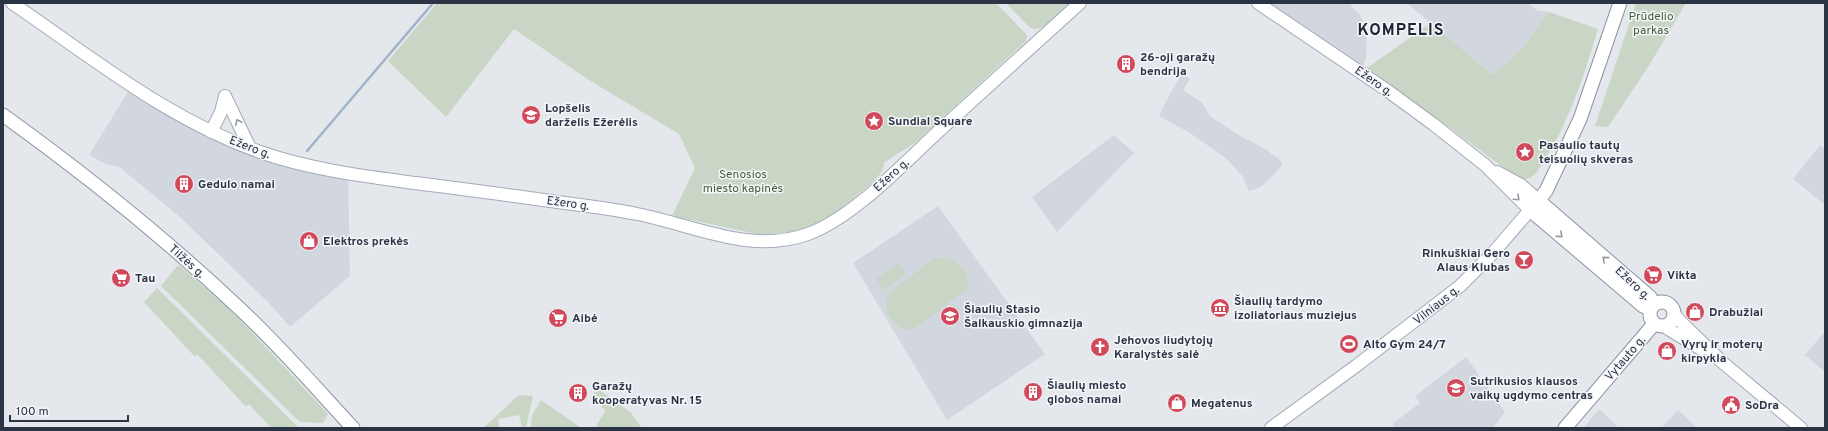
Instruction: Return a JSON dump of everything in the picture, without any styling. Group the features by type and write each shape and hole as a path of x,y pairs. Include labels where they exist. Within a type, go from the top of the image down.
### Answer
{"highway":[{"name":"Vilniaus g.","path":"1534,205 1546,191 1580,119 1620,3"},
{"name":"Tilžės g.","path":"3,114 109,194 178,252 239,308 354,428"},
{"name":"Ežero g.","path":"1534,205 1650,297 1652,306 1650,320 1659,325"},
{"name":"Ežero g.","path":"1652,306 1659,302 1670,304 1674,314"},
{"path":"1659,325 1673,320 1674,314"},
{"name":"Vytauto g.","path":"1565,428 1659,325"}],"main road":[{"name":"Ežero g.","path":"12,3 131,87 165,108 210,132 250,148 293,162 361,176 637,214 733,239 761,242 785,240 808,234 822,228 844,215 1080,3"},
{"name":"Ežero g.","path":"1258,3 1388,91 1486,165 1520,185 1534,205"},
{"path":"210,132 221,112 226,96 250,148"},
{"name":"Vilniaus g.","path":"1271,428 1356,366 1460,286 1493,253 1534,205"},
{"name":"Ežero g.","path":"1674,314 1680,322 1722,362 1801,428"},
{"name":"Ežero g.","path":"1659,325 1722,362"}],"shaded area":[{"path":"1258,3 1349,3 1360,15 1367,30 1366,57 1361,72"},
{"path":"1407,3 1528,3 1538,11 1549,12 1522,48 1493,75"},
{"path":"1182,74 1190,79 1183,90 1202,103 1210,116 1242,137 1260,146 1278,158 1283,164 1272,177 1259,188 1249,191 1243,177 1227,159 1190,133 1159,116"},
{"path":"131,87 211,132 348,173 350,276 290,327 269,303 180,217 118,166 108,165 89,155"},
{"path":"1114,135 1134,153 1057,232 1032,197"},
{"path":"1820,145 1825,149 1825,205 1793,179"},
{"name":"Šiaulių Stasio Šalkauskio gimnazija","path":"938,206 1045,354 947,420 853,263"},
{"path":"1825,331 1825,372 1805,355"},
{"name":"Sutrikusios klausos vaikų ugdymo centras","path":"1466,357 1505,412 1493,428 1395,428 1392,424 1420,403 1415,396"},
{"path":"1599,409 1619,428 1583,428"},
{"path":"1678,410 1697,428 1661,428"}],"green space":[{"name":"Senosios miesto kapinės","path":"437,3 996,3 1027,35 1026,41 916,142 885,162 881,173 873,182 839,210 814,225 793,232 762,235 672,216 695,168 679,134 592,82 514,29 446,117 388,61"},
{"path":"1006,3 1069,3 1052,21 1041,28 1036,29 1031,28"},
{"name":"Prūdelio parkas","path":"1636,3 1686,3 1650,64 1608,127 1595,126"},
{"path":"1549,12 1598,29 1580,85 1566,121 1537,172 1532,177 1527,179 1522,179 1515,176 1431,114 1364,70 1431,23 1493,75 1522,48"},
{"path":"945,258 956,262 966,273 968,283 967,289 913,330 906,329 894,323 890,318 887,307 889,293 933,259"},
{"path":"898,263 906,274 884,290 876,279"},
{"path":"177,266 180,266 224,304 328,414 323,423 300,422 161,286"},
{"path":"157,288 299,428 271,428 249,404 246,407 198,355 194,356 144,302"},
{"path":"597,388 631,413 642,428 599,428 596,426 606,410 601,407 603,403 593,394"},
{"path":"519,395 533,396 526,428 522,428 519,415 498,419 500,428 483,428"},
{"path":"541,400 580,428 531,428 532,415"}],"waterway":[{"path":"307,151 433,3"}],"place":[{"name":"26-oji garažų bendrija","path":"1126,64"},
{"name":"Lopšelis darželis Ežerėlis","path":"531,115"},
{"name":"Sundial Square","path":"874,121"},
{"name":"Pasaulio tautų teisuolių skveras","path":"1525,152"},
{"name":"Gedulo namai","path":"184,184"},
{"name":"Elektros prekės","path":"309,241"},
{"name":"Rinkuškiai Gero Alaus Klubas","path":"1524,260"},
{"name":"Vikta","path":"1653,275"},
{"name":"Tau","path":"121,278"},
{"name":"Šiaulių tardymo izoliatoriaus muziejus","path":"1220,308"},
{"name":"Drabužiai","path":"1695,312"},
{"name":"Šiaulių Stasio Šalkauskio gimnazija","path":"950,316"},
{"name":"Aibė","path":"558,318"},
{"name":"Alto Gym 24/7","path":"1349,344"},
{"name":"Jehovos liudytojų Karalystės salė","path":"1100,347"},
{"name":"Vyrų ir moterų kirpykla","path":"1667,351"},
{"name":"Sutrikusios klausos vaikų ugdymo centras","path":"1456,388"},
{"name":"Šiaulių miesto globos namai","path":"1033,392"},
{"name":"Garažų kooperatyvas Nr. 15","path":"578,393"},
{"name":"Megatenus","path":"1177,403"},
{"name":"SoDra","path":"1731,405"}],"district":[{"name":"KOMPELIS","path":"1401,29"}]}
